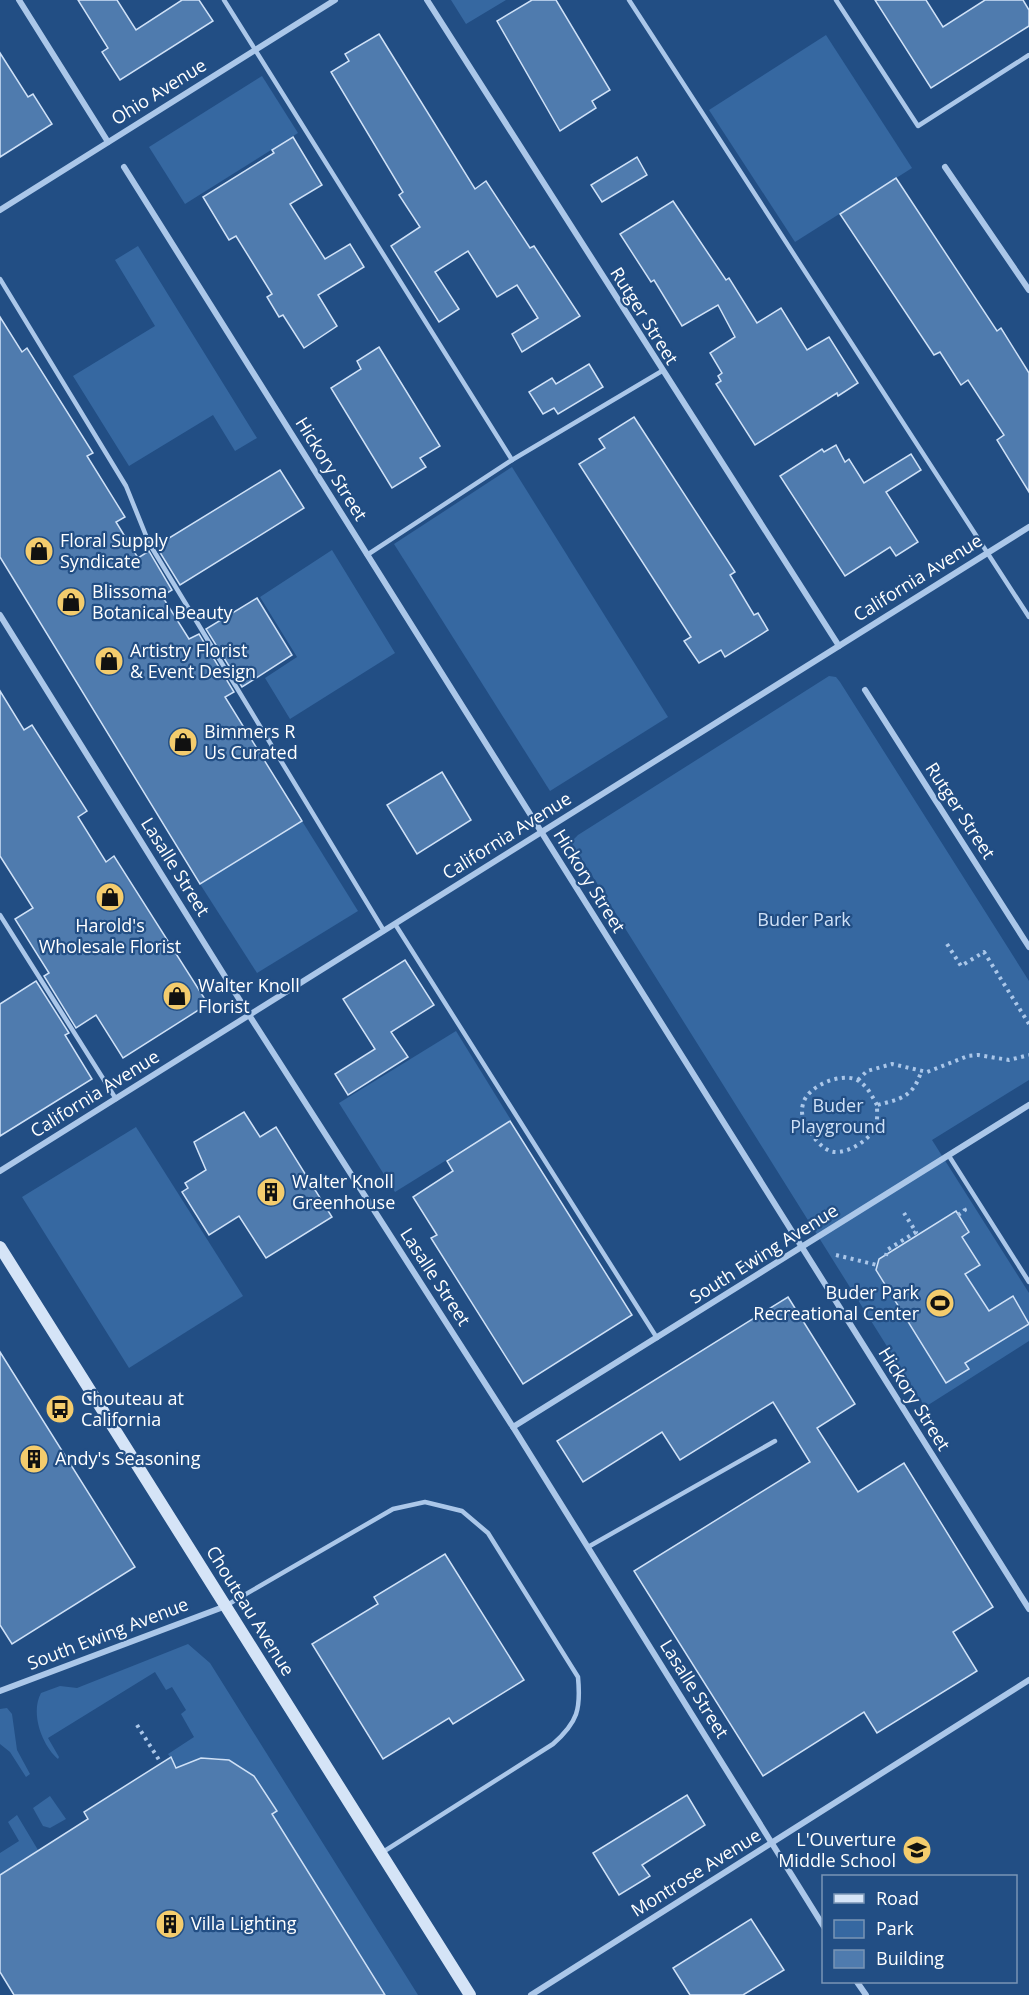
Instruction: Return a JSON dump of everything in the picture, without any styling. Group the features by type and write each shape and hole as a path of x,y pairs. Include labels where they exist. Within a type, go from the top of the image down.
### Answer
{"main road":[{"name":"Chouteau Avenue","path":"0,1247 470,1995"}],"street":[{"path":"19,0 108,142"},
{"name":"Ohio Avenue","path":"0,210 334,0"},
{"name":"Rutger Street","path":"427,0 839,646"},
{"name":"Hickory Street","path":"124,167 1029,1609"},
{"path":"945,167 1029,290"},
{"name":"California Avenue","path":"0,1171 1029,527"},
{"name":"Lasalle Street","path":"0,615 249,1015 513,1427 822,1924"},
{"name":"Rutger Street","path":"865,690 1029,947"},
{"name":"South Ewing Avenue","path":"513,1427 802,1249 1029,1105"},
{"name":"South Ewing Avenue","path":"0,1691 226,1606"},
{"name":"Montrose Avenue","path":"531,1995 1029,1680"}],"lane":[{"path":"224,0 512,460"},
{"path":"629,0 1029,617"},
{"path":"836,0 918,126 1029,55"},
{"path":"0,279 126,486 148,543 384,931"},
{"path":"367,555 512,460 662,371"},
{"path":"0,915 116,1099"},
{"path":"395,924 657,1338"},
{"path":"949,1156 1029,1282"},
{"path":"588,1547 775,1442"},
{"path":"226,1606 393,1509 425,1502 462,1511 488,1533 560,1648 578,1677 580,1702 571,1728 553,1744 381,1854"}],"path":[{"path":"947,944 960,966 984,952 1029,1024"},
{"path":"858,1080 867,1071 892,1064 901,1064 921,1072 936,1070 968,1056 978,1055 1009,1060 1029,1055"},
{"path":"877,1105 903,1100 910,1095 921,1072"},
{"path":"841,1078 858,1080 865,1085 877,1105 875,1129 868,1137 845,1152 828,1150 817,1142 802,1116 803,1102 810,1093 826,1082 841,1078"},
{"path":"886,1256 888,1250 916,1232 904,1213"},
{"path":"836,1255 877,1265"},
{"path":"137,1725 161,1763"}],"green space":[{"path":"451,0 506,0 466,24"},
{"path":"826,35 912,168 795,242 709,110"},
{"path":"262,76 298,133 185,204 149,147"},
{"path":"138,246 257,438 235,451 213,415 129,466 73,376 155,326 115,260"},
{"path":"512,467 668,717 550,791 394,544"},
{"path":"332,550 395,653 290,719 265,678 297,657 260,597"},
{"name":"Buder Park","path":"829,676 836,677 840,682 1029,981 1029,1080 932,1140 1029,1293 1029,1341 925,1407 571,842 578,835"},
{"path":"302,821 358,911 257,973 200,884"},
{"path":"456,1031 511,1120 395,1192 339,1103"},
{"path":"136,1127 243,1296 129,1368 22,1197"},
{"path":"188,1644 210,1663 418,1995 385,1995 272,1814 277,1811 268,1796 248,1772 224,1759 211,1758 195,1761 178,1769 168,1754 194,1737 181,1714 186,1710 172,1687 166,1690 155,1672 48,1738 58,1759 47,1746 37,1719 41,1693 60,1686 77,1688"},
{"path":"7,1708 12,1714 17,1750 30,1774 26,1777 10,1752 0,1744 0,1709"},
{"path":"50,1796 66,1819 50,1828 43,1826 33,1808"},
{"path":"17,1815 38,1850 0,1875 0,1853 19,1841 8,1822"}],"building":[{"path":"78,0 117,0 136,30 182,0 199,0 213,21 120,80 102,52 108,48"},
{"path":"532,0 556,0 610,90 592,101 596,108 560,131 497,21"},
{"path":"875,0 926,0 943,27 985,0 1023,0 1029,10 1029,26 931,88"},
{"path":"379,34 475,189 486,181 530,248 534,246 580,316 522,352 512,334 538,318 517,285 497,297 468,251 435,272 459,309 439,322 391,246 420,227 399,195 403,192 331,72 349,61 345,54"},
{"path":"0,53 28,97 33,94 52,124 0,157"},
{"path":"293,137 322,185 290,204 325,259 350,244 364,267 318,295 337,326 304,348 283,315 279,317 267,297 272,294 236,236 229,240 203,197 274,153 272,150"},
{"path":"637,157 647,175 602,202 591,185"},
{"path":"896,178 997,331 1001,328 1029,373 1029,492 997,440 1004,435 968,380 961,385 940,352 934,355 840,214"},
{"path":"673,201 726,280 729,278 757,323 781,308 807,350 829,337 858,383 838,396 837,393 755,445 716,384 721,381 718,376 722,373 710,353 735,337 718,305 682,326 654,280 651,282 620,234"},
{"path":"0,317 22,352 27,348 93,453 87,456 125,517 116,522 138,558 149,551 172,590 162,596 189,639 199,634 234,692 225,697 302,821 200,884 0,557"},
{"path":"379,347 440,446 420,458 426,467 392,488 331,388 361,369 357,361"},
{"path":"589,364 603,387 558,414 554,408 543,414 529,392 552,378 556,384"},
{"path":"634,417 735,572 730,575 754,615 758,613 768,630 725,657 721,650 699,663 684,641 691,637 579,464 605,448 599,439"},
{"path":"836,445 845,462 849,459 864,483 911,454 921,470 886,492 918,542 896,556 890,547 845,576 780,476 822,449 824,452"},
{"path":"280,470 304,508 180,585 156,546"},
{"path":"257,598 292,655 242,687 206,629"},
{"path":"0,691 24,730 32,725 87,811 78,817 106,862 114,856 208,1004 123,1058 96,1015 76,1028 44,976 49,973 15,919 33,908 0,856"},
{"path":"442,772 471,820 417,854 387,805"},
{"path":"405,960 434,1005 391,1032 408,1057 348,1095 335,1074 375,1049 343,999"},
{"path":"36,981 69,1033 65,1035 92,1079 0,1136 0,1004"},
{"name":"Walter Knoll Greenhouse","path":"244,1112 260,1137 276,1127 332,1217 266,1258 239,1216 209,1235 182,1192 188,1188 185,1183 206,1170 194,1142"},
{"path":"510,1121 632,1315 523,1384 431,1238 437,1235 413,1197 453,1171 447,1161"},
{"name":"Buder Park Recreational Center","path":"956,1211 969,1232 962,1237 980,1265 965,1274 989,1311 1013,1296 1029,1324 965,1363 969,1369 946,1383 876,1270 879,1259"},
{"path":"788,1297 855,1404 817,1428 858,1492 904,1463 993,1607 953,1632 977,1671 877,1733 864,1712 763,1776 634,1571 810,1462 773,1402 680,1460 662,1432 583,1482 557,1441"},
{"name":"Andy's Seasoning","path":"0,1352 135,1567 12,1644 0,1625"},
{"path":"445,1554 524,1680 453,1724 449,1718 383,1759 312,1644 378,1604 374,1597"},
{"name":"Villa Lighting","path":"171,1757 176,1768 201,1758 229,1760 254,1776 277,1811 272,1814 385,1995 14,1995 0,1972 0,1875 88,1819 84,1812"},
{"path":"687,1795 705,1825 642,1865 650,1876 619,1895 593,1853"},
{"path":"751,1919 784,1970 743,1995 690,1995 673,1968"}],"place":[{"name":"Floral Supply Syndicate","path":"39,551"},
{"name":"Blissoma Botanical Beauty","path":"71,602"},
{"name":"Artistry Florist & Event Design","path":"109,661"},
{"name":"Bimmers R Us Curated","path":"183,742"},
{"name":"Harold's Wholesale Florist","path":"110,897"},
{"name":"Walter Knoll Florist","path":"177,996"},
{"name":"Walter Knoll Greenhouse","path":"271,1192"},
{"name":"Buder Park Recreational Center","path":"940,1303"},
{"name":"Chouteau at California","path":"60,1409"},
{"name":"Andy's Seasoning","path":"34,1459"},
{"name":"L'Ouverture Middle School","path":"917,1850"},
{"name":"Villa Lighting","path":"170,1924"}],"park label":[{"name":"Buder Playground","path":"838,1116"}]}
